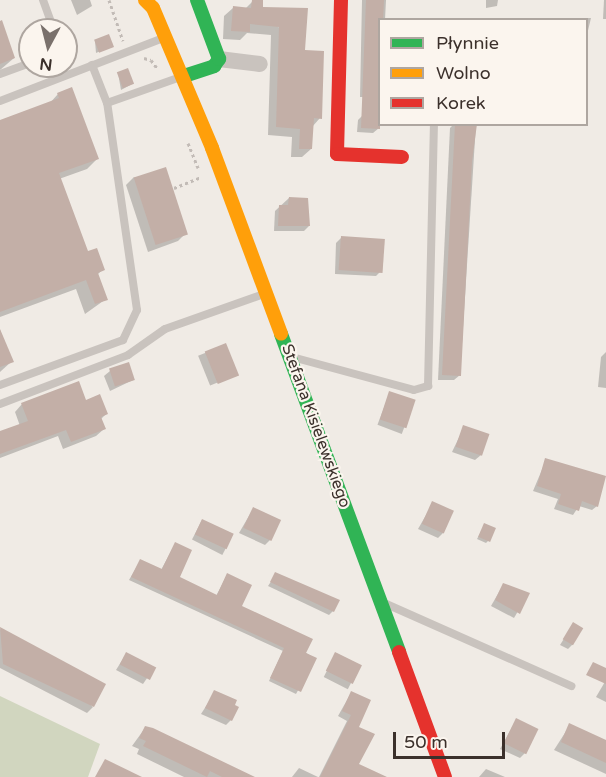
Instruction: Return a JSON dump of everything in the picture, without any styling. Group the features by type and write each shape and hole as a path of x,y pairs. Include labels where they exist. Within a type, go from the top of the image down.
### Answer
{"main road":[{"path":"184,76 214,66 219,59 197,0"},
{"path":"340,0 337,154 402,157"},
{"name":"Stefana Kisielewskiego","path":"151,3 184,76 292,357 446,777"}],"street":[{"path":"219,59 260,64"}],"lane":[{"path":"43,0 50,18"},
{"path":"0,101 166,37"},
{"path":"0,385 123,340 137,310 107,103 92,65"},
{"path":"0,74 18,67"},
{"path":"107,103 184,76"},
{"path":"292,357 414,390 428,386 434,126"},
{"path":"0,404 128,355 165,329 267,293"},
{"path":"381,602 571,686"}],"path":[{"path":"109,0 132,63 144,58 151,60 164,82"},
{"path":"185,135 206,188"},
{"path":"174,188 201,177"}],"green space":[{"path":"0,696 100,744 88,777 0,777"}],"building":[{"path":"252,0 263,0 263,7 308,8 305,50 324,51 322,119 314,118 312,149 299,149 300,129 276,127 279,27 250,24 250,32 231,31 233,6 251,8"},
{"path":"366,0 384,0 383,18 378,18 378,126 380,129 361,128"},
{"path":"2,20 15,58 0,64 0,21"},
{"path":"109,34 114,47 99,53 94,40"},
{"path":"128,68 134,84 123,88 117,72"},
{"path":"72,87 99,159 59,173 88,251 97,248 105,270 98,273 108,300 95,304 86,280 0,312 0,120 59,98 57,93"},
{"path":"455,126 477,126 472,161 461,376 442,375"},
{"path":"166,167 188,235 156,245 134,178"},
{"path":"289,197 308,198 310,226 278,226 279,205 288,205"},
{"path":"341,236 385,239 383,273 339,270"},
{"path":"0,329 14,362 0,367"},
{"path":"226,343 239,375 218,384 205,352"},
{"path":"129,362 135,380 115,387 109,368"},
{"path":"79,381 86,400 100,394 108,414 101,417 106,429 71,442 66,430 0,454 0,431 28,421 21,403"},
{"path":"389,391 416,400 406,428 380,420"},
{"path":"463,425 489,434 482,456 456,447"},
{"path":"545,458 606,476 598,507 582,501 579,511 558,504 561,494 537,486"},
{"path":"432,501 454,511 444,534 422,524"},
{"path":"253,507 281,520 271,541 243,528"},
{"path":"202,519 234,534 227,549 195,534"},
{"path":"484,523 496,528 490,542 478,537"},
{"path":"175,542 192,550 180,577 217,595 227,573 252,585 242,606 313,639 306,653 317,658 301,692 270,678 284,648 131,577 140,559 162,569"},
{"path":"275,572 340,600 334,612 270,582"},
{"path":"503,583 530,593 520,614 495,600"},
{"path":"573,622 583,628 573,645 563,639"},
{"path":"0,627 106,684 94,707 3,664"},
{"path":"126,652 156,667 150,680 120,664"},
{"path":"335,652 362,665 353,684 326,671"},
{"path":"593,662 606,668 606,684 586,675"},
{"path":"214,690 237,700 235,705 239,707 232,721 205,708"},
{"path":"351,691 371,700 359,727 375,734 359,764 387,777 320,777 351,715 342,711"},
{"path":"516,718 538,729 526,754 504,743"},
{"path":"569,723 606,740 606,763 561,742"},
{"path":"145,726 255,777 222,777 210,771 207,777 143,746 146,741 139,738"},
{"path":"105,759 142,777 95,777"}],"traffic: fast":[{"path":"184,76 214,66 219,59 197,0"},
{"path":"281,334 399,652"}],"traffic: slow":[{"path":"145,0 153,8 212,148 281,334"}],"traffic: jam":[{"path":"341,0 337,154 402,157"},
{"path":"399,652 445,777"}]}
